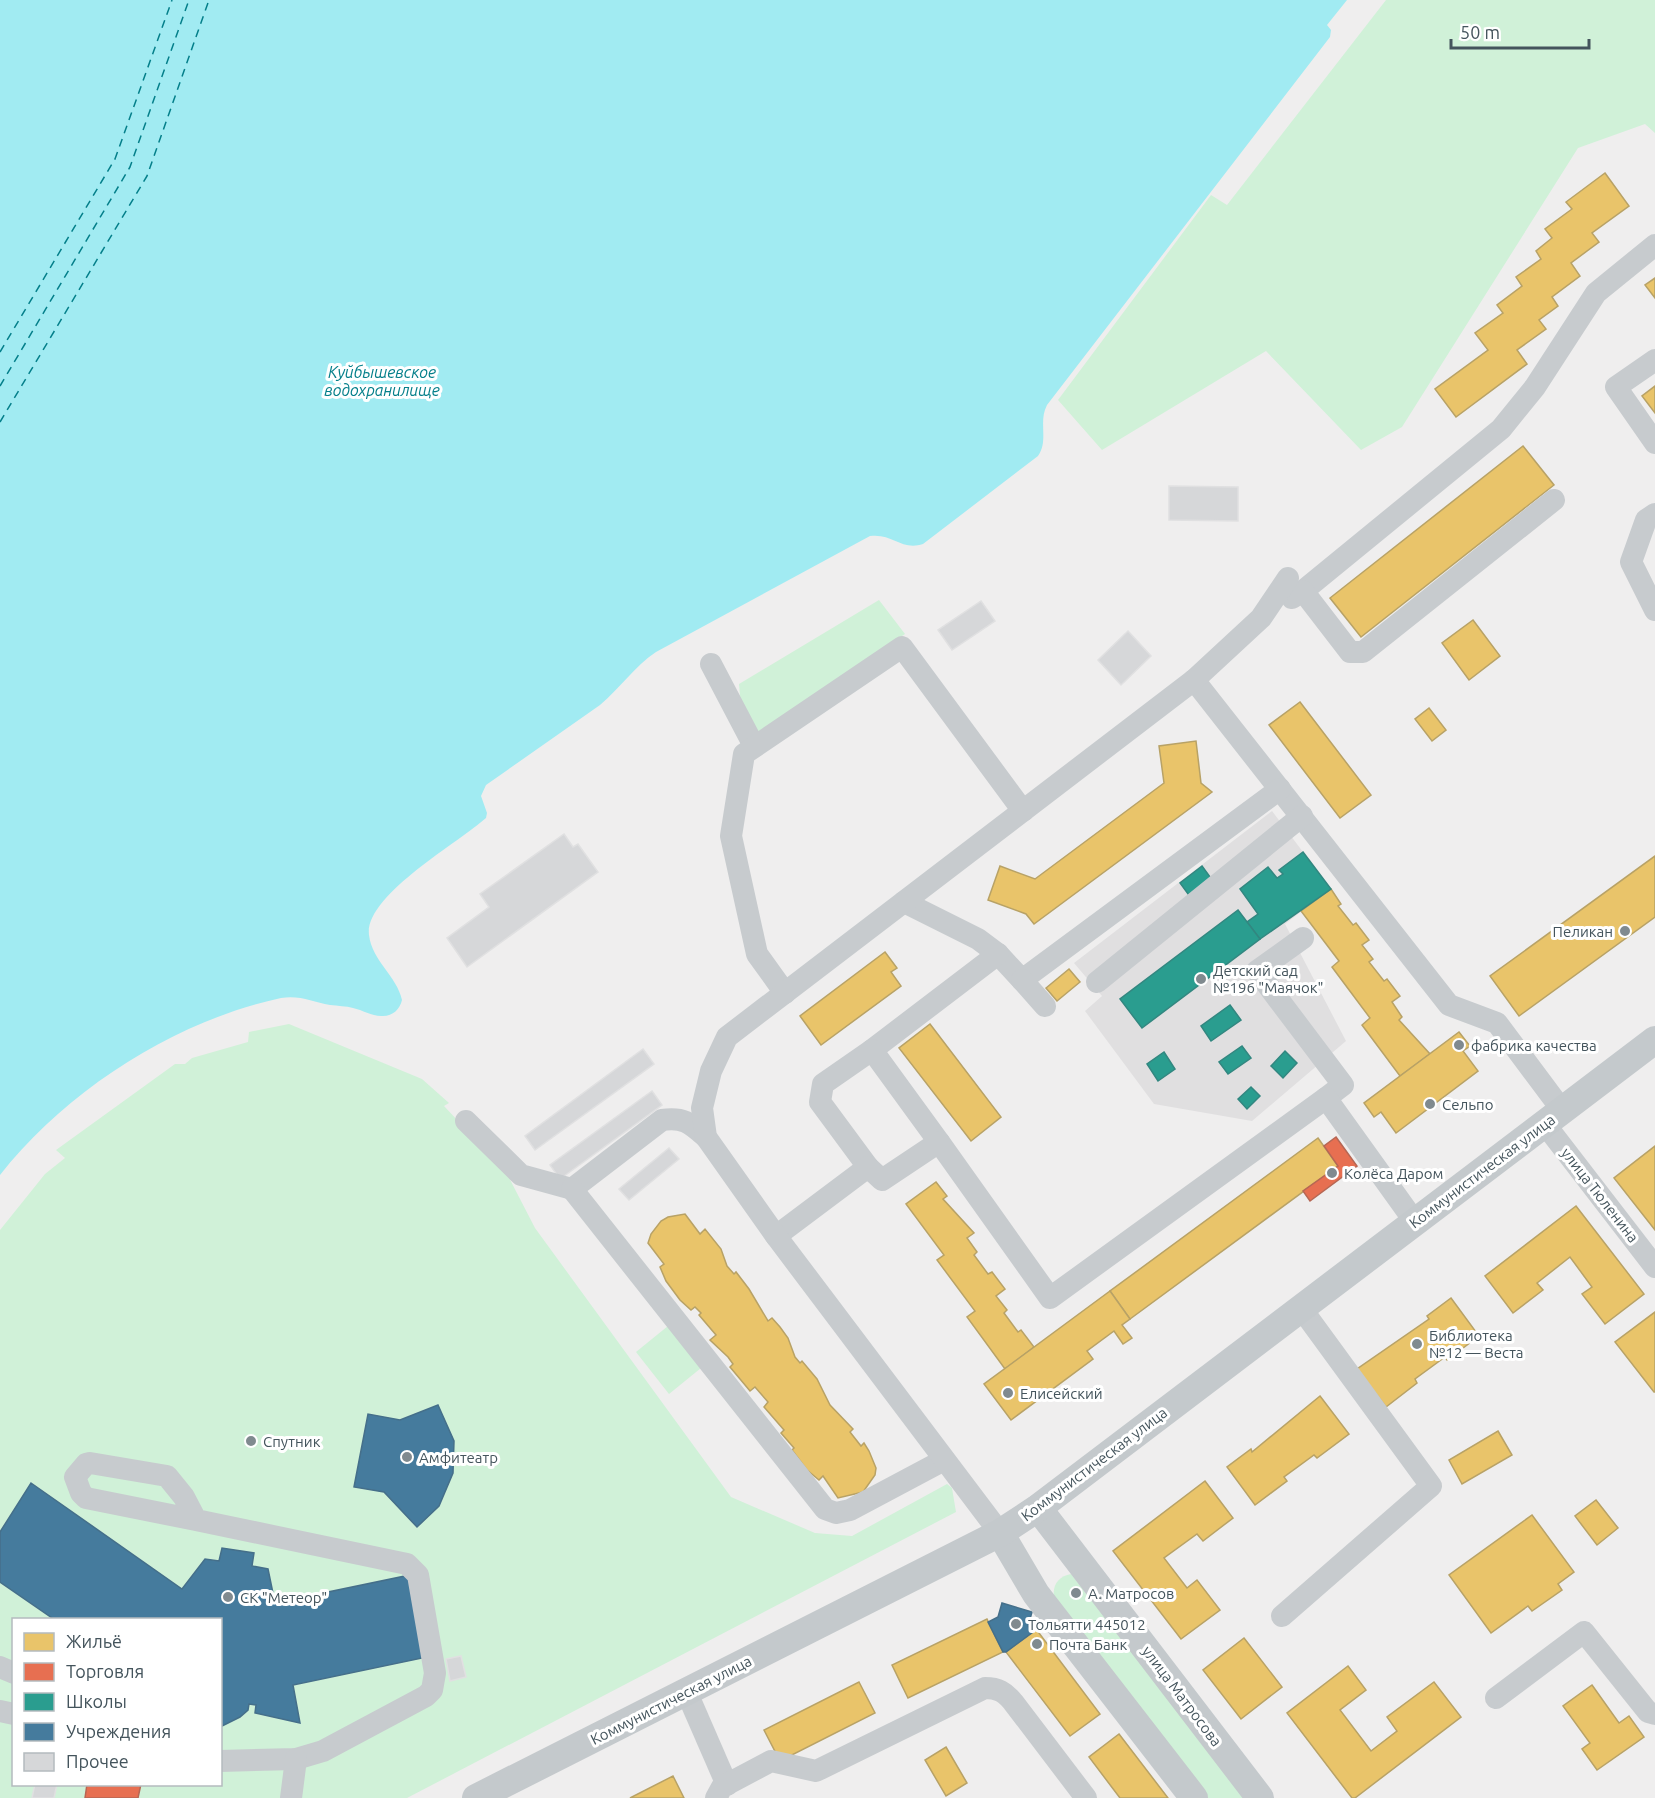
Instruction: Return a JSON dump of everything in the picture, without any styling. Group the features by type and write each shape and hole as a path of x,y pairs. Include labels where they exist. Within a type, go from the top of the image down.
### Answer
{"main road":[{"name":"Коммунистическая улица","path":"476,1798 1000,1533 1038,1508 1655,1040"},
{"name":"улица Матросова","path":"1038,1508 1260,1798"},
{"path":"1000,1533 1036,1594 1194,1798"}],"street":[{"path":"706,1137 702,1108 711,1071 727,1038 1194,680 1296,585 1502,429 1535,387 1596,293 1655,245"},
{"path":"1655,360 1616,387 1655,442"},
{"path":"1296,585 1350,652 1364,652 1554,500"},
{"path":"1655,514 1646,520 1631,562 1655,610"},
{"path":"785,993 757,954 731,836 744,754 754,746 902,647 1023,811"},
{"path":"711,664 754,746"},
{"name":"улица Тюленина","path":"1194,680 1449,1005 1497,1023 1553,1116 1655,1267"},
{"path":"1022,980 1280,789"},
{"path":"1097,982 1302,816"},
{"path":"904,902 978,939 998,954 1045,1006"},
{"path":"872,1050 1050,1298 1343,1085 1257,971 1303,938"},
{"path":"939,1142 882,1180 868,1167 820,1102 823,1084 872,1050 998,954"},
{"path":"1326,1098 1415,1222"},
{"path":"572,1189 662,1120 677,1118 692,1124 706,1137 776,1236 1000,1533"},
{"path":"466,1121 521,1175 572,1189 825,1509 836,1513 850,1510 944,1460"},
{"path":"776,1236 868,1167"},
{"path":"1282,1616 1431,1486 1301,1308"},
{"path":"196,1520 175,1484 160,1473 90,1463 86,1464 75,1477 81,1493 86,1498 407,1564 418,1575 435,1673 432,1690 426,1696 323,1751 296,1759 222,1761"},
{"path":"1496,1698 1584,1632 1648,1712 1655,1714"},
{"path":"687,1693 722,1792 771,1761 816,1771 985,1688 995,1688 1005,1693 1013,1702 1086,1798"},
{"path":"291,1798 296,1759"}],"shaded area":[{"name":"Детский сад №196 \"Маячок\"","path":"1272,811 1331,889 1285,924 1346,1041 1252,1121 1154,1104 1085,1011 1102,996 1074,963"}],"green space":[{"path":"1386,0 1655,0 1655,133 1645,124 1578,148 1402,427 1361,450 1266,351 1102,450 1058,400 1211,195 1227,205"},
{"path":"879,600 905,634 756,734 741,707 739,684"},
{"path":"289,1024 422,1079 449,1103 444,1106 506,1172 535,1228 731,1497 815,1533 852,1536 947,1484 952,1488 956,1512 407,1798 0,1798 0,1230 45,1174 65,1158 56,1150 175,1064 185,1064 192,1058 248,1042 249,1032"},
{"path":"668,1326 701,1368 669,1394 636,1352"},
{"path":"1071,1574 1248,1798 1206,1798 1054,1597 1057,1582"}],"water":[{"name":"Куйбышевское водохранилище","path":"0,0 1347,0 1327,25 1331,30 1330,37 1047,405 1043,418 1043,444 1038,456 923,544 915,546 885,537 870,536 656,652 600,705 486,785 481,796 487,813 486,818 396,887 371,920 369,935 371,944 379,961 395,983 402,1000 398,1009 393,1013 379,1016 350,1007 288,997 241,1009 202,1023 163,1041 91,1087 58,1114 0,1175"}],"building: Жильё":[{"path":"1605,173 1629,206 1592,233 1599,242 1571,263 1580,276 1552,297 1558,306 1539,320 1546,329 1517,350 1527,364 1456,417 1435,389 1488,350 1475,333 1503,313 1497,305 1522,286 1516,277 1541,259 1536,251 1552,238 1545,229 1572,209 1566,202"},
{"path":"1655,278 1655,298 1645,285"},
{"path":"1655,386 1655,413 1642,396"},
{"path":"1523,446 1554,485 1361,637 1330,598"},
{"path":"1473,620 1500,656 1469,680 1442,643"},
{"path":"1300,702 1371,795 1340,818 1269,725"},
{"path":"1429,708 1446,730 1432,741 1415,719"},
{"path":"1196,741 1201,783 1212,792 1034,924 1026,914 988,900 1000,866 1035,879 1164,783 1159,746"},
{"path":"1655,856 1655,917 1519,1016 1490,976"},
{"path":"1331,889 1341,904 1338,906 1353,925 1356,923 1369,940 1362,945 1373,959 1369,962 1384,981 1387,979 1400,996 1392,1002 1402,1017 1399,1020 1430,1054 1400,1076 1362,1025 1370,1018 1332,967 1339,961 1301,911"},
{"path":"885,952 897,968 891,972 901,986 821,1045 800,1016"},
{"path":"1069,969 1080,982 1057,1001 1046,988"},
{"path":"930,1024 1001,1117 971,1141 899,1048"},
{"path":"1459,1032 1470,1046 1463,1051 1478,1071 1396,1133 1381,1112 1374,1117 1364,1103"},
{"path":"1318,1138 1338,1166 1130,1319 1110,1291"},
{"path":"1655,1146 1655,1230 1614,1178"},
{"path":"936,1182 947,1196 943,1199 974,1233 967,1238 977,1252 974,1255 988,1274 992,1272 1005,1289 996,1296 1007,1310 1004,1313 1018,1332 1021,1330 1034,1347 1005,1369 967,1317 975,1311 937,1260 944,1255 906,1204"},
{"path":"1576,1206 1644,1294 1605,1324 1582,1294 1592,1287 1570,1257 1537,1283 1543,1290 1513,1313 1485,1276"},
{"path":"685,1214 700,1234 705,1229 721,1249 727,1266 734,1274 736,1272 749,1289 768,1321 772,1318 780,1327 788,1338 795,1357 800,1363 802,1361 817,1379 830,1405 853,1429 850,1432 861,1446 864,1443 876,1468 875,1475 863,1492 838,1498 823,1476 819,1480 807,1470 792,1450 794,1448 781,1433 784,1430 764,1407 768,1402 755,1387 750,1391 730,1367 733,1364 728,1357 710,1340 716,1335 699,1315 701,1313 695,1307 691,1310 680,1300 666,1281 660,1267 664,1264 648,1243 651,1234 661,1221 668,1217"},
{"path":"1110,1291 1130,1319 1122,1325 1132,1338 1123,1344 1114,1331 1087,1351 1093,1359 1011,1420 984,1384"},
{"path":"1451,1298 1479,1336 1447,1360 1445,1357 1415,1379 1417,1383 1386,1407 1357,1369 1429,1319 1427,1316"},
{"path":"1655,1312 1655,1392 1654,1392 1615,1342"},
{"path":"1320,1396 1349,1434 1317,1458 1314,1455 1284,1477 1287,1481 1255,1505 1227,1467 1251,1449 1252,1452"},
{"path":"1498,1431 1512,1455 1462,1484 1449,1460"},
{"path":"1205,1481 1233,1518 1203,1541 1197,1534 1164,1558 1187,1588 1197,1580 1220,1610 1181,1639 1113,1551"},
{"path":"1596,1500 1618,1528 1597,1545 1575,1516"},
{"path":"1532,1515 1574,1572 1558,1584 1562,1590 1532,1611 1528,1606 1491,1633 1449,1575"},
{"path":"987,1619 1003,1652 908,1698 892,1665"},
{"path":"1036,1629 1100,1714 1070,1736 1006,1652"},
{"path":"1244,1638 1282,1687 1241,1719 1203,1670"},
{"path":"1348,1666 1366,1690 1340,1710 1371,1751 1397,1731 1387,1717 1434,1682 1461,1717 1355,1798 1352,1798 1287,1713"},
{"path":"859,1682 875,1713 780,1761 764,1730"},
{"path":"1592,1685 1619,1723 1629,1716 1644,1737 1597,1770 1582,1749 1590,1743 1563,1706"},
{"path":"1119,1734 1168,1798 1120,1798 1089,1757"},
{"path":"946,1747 967,1783 946,1796 925,1760"},
{"path":"673,1776 684,1798 630,1798"}],"building: Торговля":[{"path":"1336,1137 1357,1166 1310,1201 1303,1191 1338,1166 1324,1146"},
{"path":"87,1786 141,1786 138,1798 85,1798"}],"building: Школы":[{"path":"1303,852 1331,889 1260,939 1247,922 1258,914 1240,889 1268,867 1277,878 1283,874 1279,870"},
{"path":"1202,866 1213,881 1191,898 1180,883"},
{"path":"1238,910 1260,939 1142,1028 1120,999"},
{"path":"1230,1005 1241,1020 1211,1041 1201,1026"},
{"path":"1242,1046 1251,1058 1228,1074 1219,1062"},
{"path":"1285,1051 1297,1063 1283,1078 1271,1066"},
{"path":"1164,1052 1175,1069 1158,1081 1147,1064"},
{"path":"1251,1087 1260,1096 1247,1109 1238,1099"}],"building: Учреждения":[{"name":"Амфитеатр","path":"438,1405 454,1441 453,1473 439,1506 417,1527 384,1492 354,1487 368,1414 400,1420"},
{"path":"31,1483 182,1589 205,1559 219,1561 222,1548 254,1553 252,1566 268,1569 275,1603 410,1575 427,1657 293,1685 300,1723 255,1713 256,1705 249,1704 248,1710 240,1717 222,1726 222,1618 52,1618 0,1582 0,1532"},
{"path":"1002,1603 1032,1612 1028,1626 1033,1632 1006,1652 1003,1652 988,1622 998,1617"}],"building: Прочее":[{"path":"1169,486 1238,487 1238,521 1169,520"},
{"path":"981,601 995,621 952,650 938,630"},
{"path":"1128,631 1151,656 1121,685 1098,660"},
{"path":"564,834 573,847 578,844 598,872 467,967 447,938 489,907 480,894"},
{"path":"643,1049 654,1064 535,1150 525,1136"},
{"path":"652,1091 662,1105 560,1179 550,1165"},
{"path":"669,1148 679,1159 629,1200 619,1189"},
{"path":"461,1656 466,1677 450,1681 446,1659"},
{"path":"35,1786 57,1786 54,1798 32,1798"}],"ferry route":[{"path":"0,352 115,159 172,0"},
{"path":"0,386 130,167 189,0"},
{"path":"0,422 147,176 209,0"}],"place":[{"name":"Пеликан","path":"1625,931"},
{"name":"Детский сад №196 \"Маячок\"","path":"1201,979"},
{"name":"фабрика качества","path":"1459,1045"},
{"name":"Сельпо","path":"1430,1104"},
{"name":"Колёса Даром","path":"1332,1173"},
{"name":"Библиотека №12 — Веста","path":"1417,1344"},
{"name":"Елисейский","path":"1008,1393"},
{"name":"Спутник","path":"251,1441"},
{"name":"Амфитеатр","path":"407,1457"},
{"name":"А. Матросов","path":"1076,1593"},
{"name":"СК \"Метеор\"","path":"228,1597"},
{"name":"Тольятти 445012","path":"1016,1624"},
{"name":"Почта Банк","path":"1037,1644"}]}
